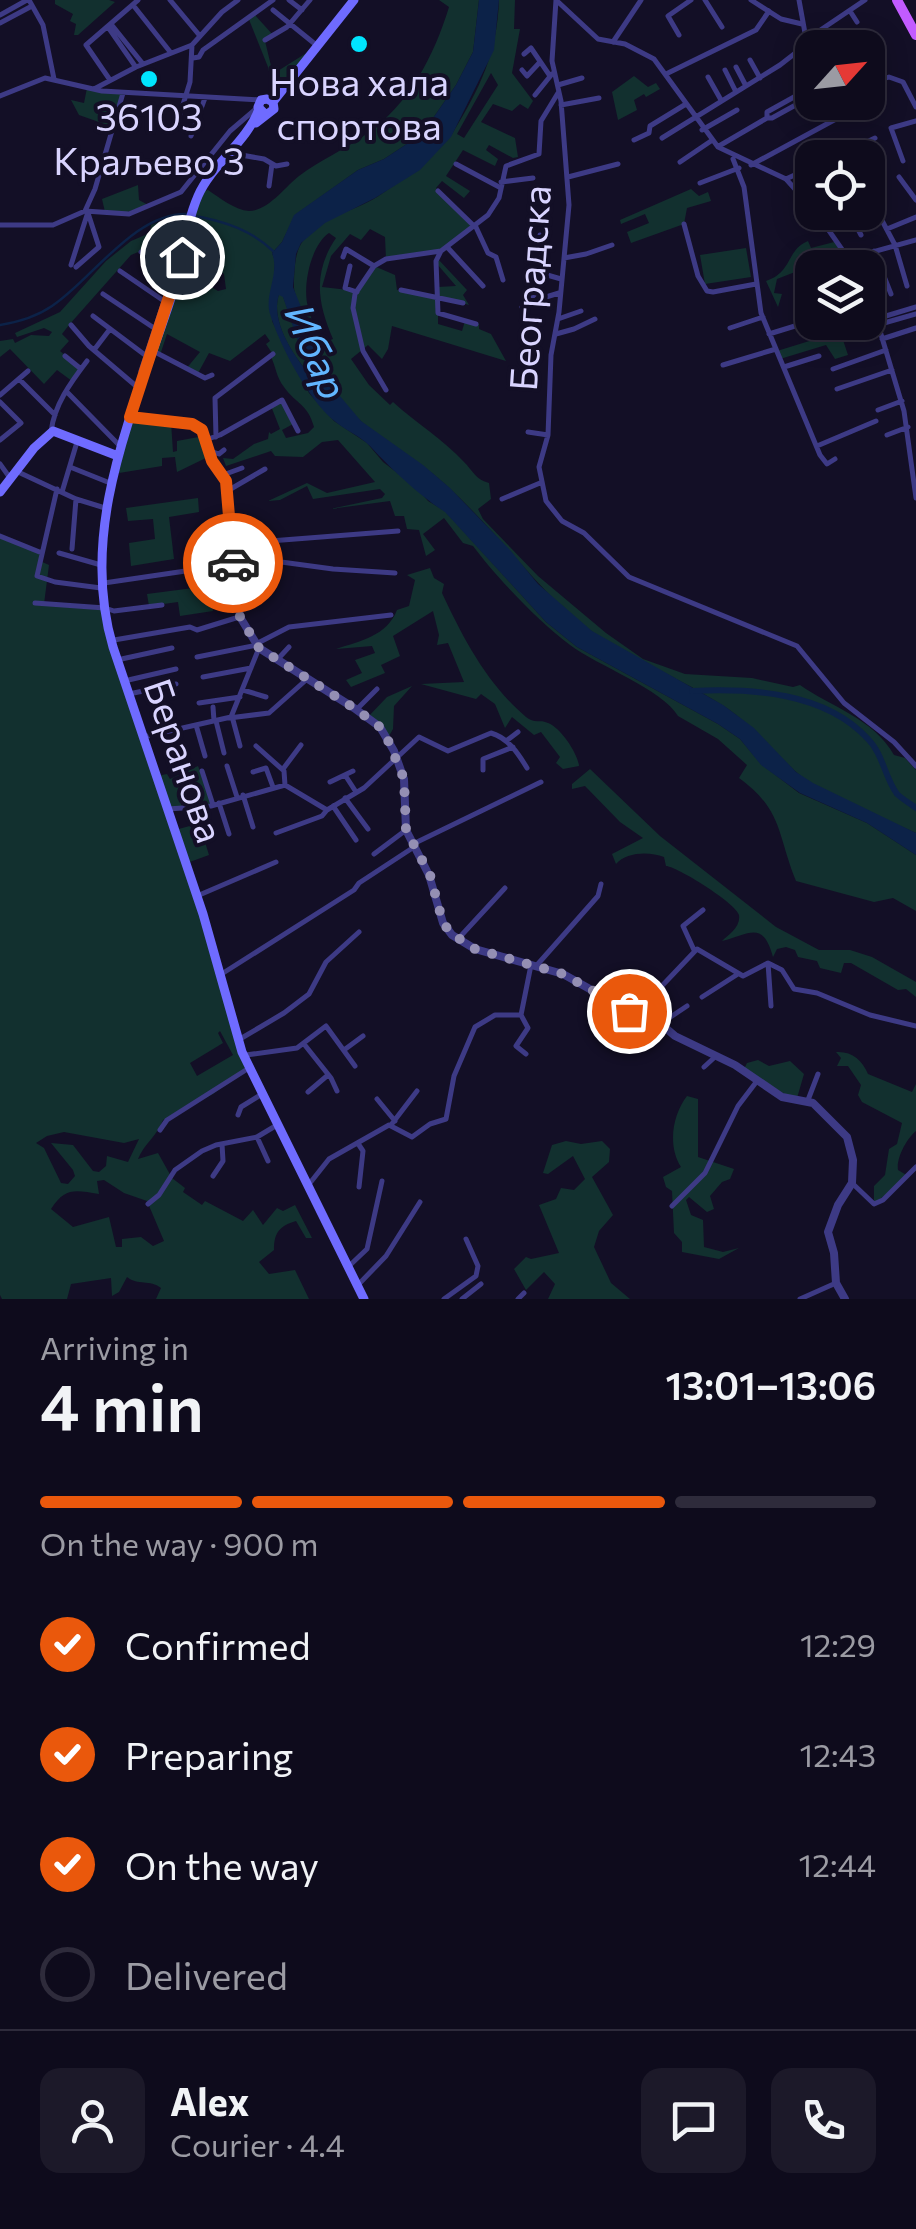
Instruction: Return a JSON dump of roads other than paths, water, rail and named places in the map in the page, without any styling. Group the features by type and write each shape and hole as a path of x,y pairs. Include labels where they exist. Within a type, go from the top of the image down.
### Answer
{"main road":[{"path":"228,156 262,105 352,0"},
{"path":"228,156 262,105 352,0"},
{"path":"903,4 916,32"},
{"name":"Беранова","path":"228,156 199,193 194,206 182,256 116,455 105,508 105,608 110,640 197,896 243,1054 364,1299"},
{"path":"0,492 52,432 116,455"}],"street":[{"path":"170,0 201,37"},
{"path":"217,0 222,12"},
{"path":"94,90 139,65 192,45 238,0"},
{"path":"192,58 274,0"},
{"path":"289,0 302,10"},
{"path":"266,40 290,24 310,0"},
{"path":"556,0 590,34 644,53 667,74 702,130 738,164 762,317 824,462 835,460"},
{"name":"Београдска","path":"540,483 569,205 559,88 552,74 556,0"},
{"path":"612,42 641,0"},
{"path":"680,35 668,16 691,0"},
{"path":"704,0 722,27"},
{"path":"751,0 782,20 802,24"},
{"path":"821,30 865,0"},
{"path":"662,138 807,44 801,1"},
{"path":"0,14 29,2"},
{"path":"0,23 29,2"},
{"path":"29,2 43,26 54,79"},
{"path":"110,80 86,46 135,2 171,53"},
{"path":"273,10 315,44"},
{"path":"667,74 756,30 769,11"},
{"path":"850,11 857,22"},
{"path":"110,26 139,65"},
{"path":"176,128 192,45"},
{"path":"524,54 531,48 552,74 535,95"},
{"path":"750,60 760,78"},
{"path":"522,70 527,76 540,62"},
{"path":"736,67 746,86"},
{"path":"726,70 736,92"},
{"path":"708,76 721,100"},
{"path":"476,324 438,314 436,261 444,249 496,206 507,165 539,154 541,120 559,88 582,78"},
{"path":"885,78 903,82 916,106"},
{"path":"0,96 34,80 54,79 94,90 262,105"},
{"path":"87,210 99,247 74,266 87,210 123,93"},
{"path":"767,118 767,112 795,96"},
{"path":"191,136 205,98"},
{"path":"561,104 599,98"},
{"path":"650,126 686,104"},
{"path":"0,224 53,225 87,210 135,212 181,192 230,131 262,105"},
{"path":"718,147 795,105"},
{"path":"702,130 737,110"},
{"path":"634,140 649,133 645,116"},
{"path":"751,165 834,120"},
{"path":"903,162 892,128 916,121"},
{"path":"240,122 240,138"},
{"path":"871,140 875,138"},
{"path":"680,162 712,141"},
{"path":"228,156 288,164"},
{"path":"269,186 272,164"},
{"path":"456,164 501,185 533,178"},
{"path":"568,178 618,164"},
{"path":"700,183 738,164 751,165 795,188"},
{"path":"786,180 795,176"},
{"path":"900,177 916,200"},
{"path":"438,191 475,225 489,254 496,257 503,280"},
{"path":"887,228 916,216"},
{"path":"684,224 698,276 707,290 756,284"},
{"path":"885,225 896,245 906,286"},
{"path":"858,230 861,235"},
{"path":"540,236 537,272 561,280"},
{"path":"878,250 916,240"},
{"path":"564,258 612,244"},
{"path":"342,256 346,249 374,266"},
{"path":"386,390 362,350 352,308 357,292 374,266 392,258 444,249"},
{"path":"444,249 482,286"},
{"path":"141,252 174,269"},
{"name":"Беранова","path":"116,455 154,328 182,256"},
{"path":"350,266 344,286 357,292"},
{"path":"120,271 164,302"},
{"path":"885,279 891,294"},
{"path":"401,290 463,304"},
{"path":"522,307 536,292 546,297 559,293"},
{"path":"103,294 154,328"},
{"path":"885,319 916,310"},
{"path":"558,319 582,311"},
{"path":"93,316 148,357 205,378 212,374"},
{"path":"730,328 762,317"},
{"path":"554,334 594,318"},
{"path":"71,324 136,386"},
{"path":"769,334 795,326"},
{"path":"885,338 916,328"},
{"path":"94,350 110,329"},
{"path":"882,340 908,427 916,498"},
{"path":"723,366 776,350"},
{"path":"834,369 886,350"},
{"path":"216,436 215,398 272,354"},
{"path":"65,356 81,369"},
{"path":"784,367 819,356"},
{"path":"52,432 54,415 65,389 87,360"},
{"path":"837,389 892,370"},
{"path":"0,440 21,423 0,398 28,371"},
{"path":"19,379 54,415"},
{"path":"65,389 118,444"},
{"path":"206,444 282,400 298,430"},
{"path":"878,410 902,401"},
{"path":"130,417 200,428 223,475 240,617 257,646 380,727 404,779 406,830 430,875 443,923 458,939 475,949 577,980 629,1011 646,1012 674,1036 716,1056 782,1097 808,1100 847,1138 852,1183 828,1226 836,1283 845,1299"},
{"path":"817,446 876,421"},
{"path":"887,436 908,427"},
{"name":"Београдска","path":"528,432 548,435"},
{"path":"78,439 36,576 104,587 206,568"},
{"path":"206,444 219,454 224,450"},
{"path":"0,464 13,474 105,508"},
{"path":"70,467 110,483"},
{"path":"223,475 242,468"},
{"path":"226,491 265,468"},
{"path":"502,498 540,483 552,511 562,522 584,533 628,577 797,646 844,703 894,742 916,766"},
{"path":"508,487 522,490"},
{"path":"72,549 76,499"},
{"path":"232,544 398,531"},
{"path":"0,536 42,553"},
{"path":"256,542 259,559 395,573"},
{"path":"59,553 104,566"},
{"path":"234,585 263,576"},
{"path":"104,587 111,611 162,604"},
{"path":"36,604 105,608"},
{"path":"196,657 257,646 289,626 391,615"},
{"path":"110,640 194,630 240,617"},
{"path":"240,746 231,719 257,646"},
{"path":"276,660 289,647"},
{"path":"117,660 172,648"},
{"path":"203,677 252,668"},
{"path":"124,681 176,669"},
{"path":"143,737 269,713 306,680"},
{"path":"128,694 176,684"},
{"path":"357,710 377,689"},
{"path":"199,703 241,694 266,697"},
{"path":"213,707 224,753"},
{"path":"196,724 205,756"},
{"path":"506,741 518,732"},
{"path":"276,833 322,816 356,792 417,738 448,751 491,733 513,747 528,768"},
{"path":"283,769 302,745"},
{"path":"256,746 283,769 285,785"},
{"path":"484,770 483,759 513,747"},
{"path":"227,766 253,827"},
{"path":"253,772 266,768 273,787"},
{"path":"202,771 229,834"},
{"path":"330,782 352,771"},
{"path":"345,775 356,792"},
{"path":"220,975 354,890 414,846 540,782"},
{"path":"168,809 216,804 285,785 330,808 356,840"},
{"path":"345,798 368,828"},
{"path":"374,854 406,830"},
{"path":"197,896 276,862"},
{"path":"526,1054 516,1046 528,1028 521,1015 534,964 598,896 601,884"},
{"path":"458,939 505,888"},
{"path":"703,910 683,926 694,950 738,974 747,975 768,963"},
{"path":"238,1040 309,994 326,962 360,932"},
{"path":"640,1010 694,950"},
{"path":"768,963 771,1006"},
{"path":"768,963 782,970 794,989 916,1026"},
{"path":"702,997 738,974"},
{"path":"660,1024 686,1006"},
{"path":"376,1099 393,1123 412,1137 446,1118 454,1076 475,1026 496,1015 521,1015"},
{"path":"243,1054 292,1050 326,1026 355,1066"},
{"path":"344,1050 363,1036"},
{"path":"304,1044 337,1091"},
{"path":"704,1067 716,1056"},
{"path":"160,1130 167,1120 249,1068"},
{"path":"308,1092 328,1074"},
{"path":"808,1100 818,1074"},
{"path":"672,1206 705,1172 738,1106 757,1080"},
{"path":"307,1185 329,1160 393,1123 417,1091"},
{"path":"238,1114 241,1107 262,1094"},
{"path":"148,1204 159,1195 175,1170 202,1151 257,1138 277,1125"},
{"path":"257,1138 268,1161"},
{"path":"214,1176 223,1161 222,1144"},
{"path":"358,1145 362,1151 359,1187"},
{"path":"852,1183 874,1204 916,1167"},
{"path":"348,1267 367,1249 382,1181"},
{"path":"357,1286 386,1256 420,1202"},
{"path":"444,1299 476,1276 478,1266 466,1239"},
{"path":"800,1299 836,1283"},
{"path":"462,1299 481,1284"},
{"path":"518,1299 524,1293"}],"water":[{"path":"479,0 499,0 494,50 451,137 420,170 325,223 301,243 296,254 293,287 334,389 361,421 450,488 538,584 592,631 723,705 813,783 916,833 916,855 867,823 800,793 761,765 740,739 718,724 577,647 546,622 445,512 366,442 332,419 295,370 270,314 272,253 282,242 294,215 358,170 384,159 422,134 473,52","holes":["279,295 283,297 309,374 281,327 277,305"]}],"waterway":[{"path":"0,325 52,306 132,235 150,224 168,216 188,214"},
{"path":"196,216 238,228 273,251"},
{"name":"Ибар","path":"692,691 762,692 831,711 868,739 897,794 916,808"}],"place":[{"name":"Нова хала спортова","path":"359,44"},
{"name":"36103 Краљево 3","path":"149,79"}]}
